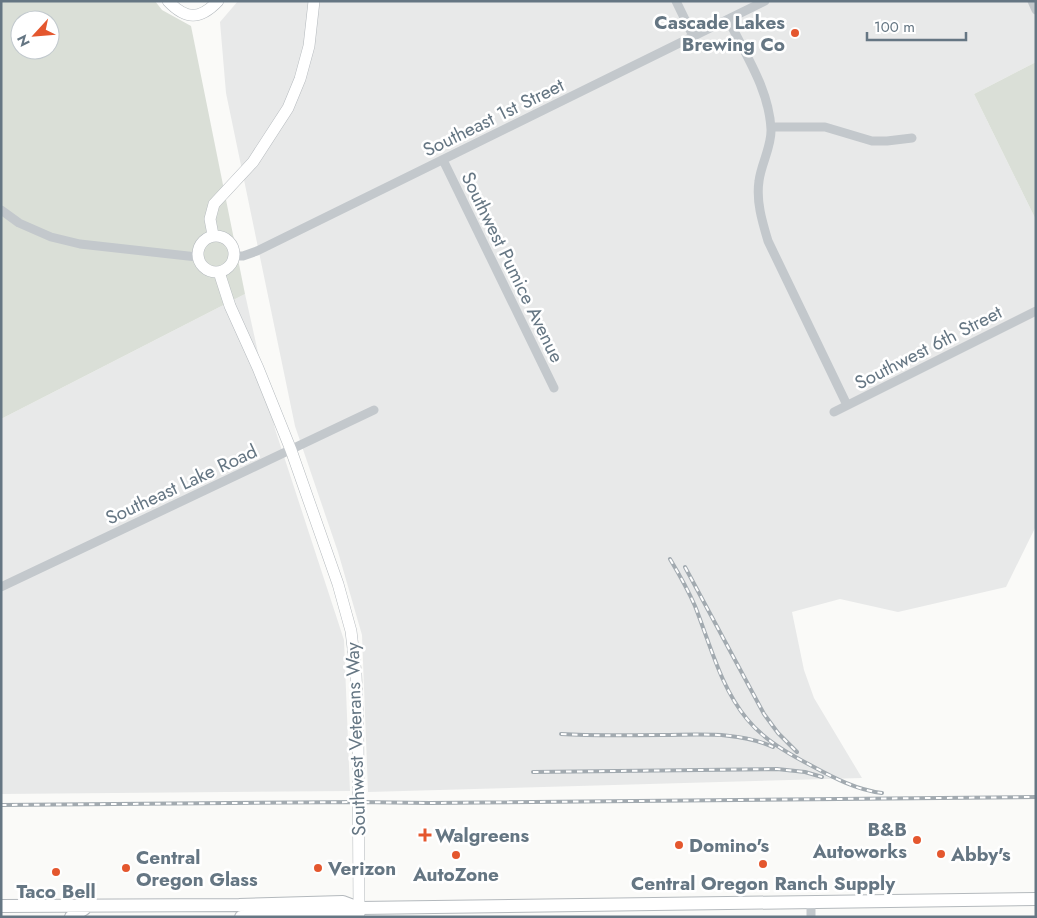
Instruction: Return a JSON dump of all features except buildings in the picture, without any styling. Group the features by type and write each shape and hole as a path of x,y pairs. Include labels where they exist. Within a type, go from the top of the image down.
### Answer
{"highway":[{"path":"241,917 359,912 1036,899"},
{"path":"1,906 239,905 343,902 359,912"},
{"path":"70,917 82,911 83,905"}],"main road":[{"path":"168,1 176,10 186,15 206,12 218,1"},
{"path":"212,235 210,219 214,204 252,162 288,108 300,79 309,46 314,1"},
{"path":"212,235 229,240 234,256 229,267 219,272 213,272 202,267 197,257 197,251 202,240 212,235"},
{"name":"Southwest Veterans Way","path":"219,272 230,306 292,450 338,584 351,631 358,717 359,912"}],"street":[{"path":"676,1 693,36"},
{"name":"Southeast 1st Street","path":"234,256 243,256 257,251 765,1"},
{"path":"1032,1 1036,10"},
{"path":"728,19 756,73 766,100 770,127 767,152 759,180 759,200 768,241 847,405"},
{"path":"770,127 825,127 872,141 887,142 912,138"},
{"name":"Southwest Pumice Avenue","path":"442,160 554,388"},
{"path":"1,210 19,222 51,237 80,244 197,257"},
{"name":"Southwest 6th Street","path":"834,412 1036,311"},
{"name":"Southeast Lake Road","path":"1,587 374,410"},
{"path":"811,903 811,917"}],"shaded area":[{"path":"1,1 155,1 162,10 191,26 245,294 1,419"},
{"path":"238,1 1036,1 1036,62 974,94 1036,220 1036,526 1006,587 898,612 840,599 792,612 804,670 814,698 862,778 368,792 362,635 338,552 295,426 226,93 220,22"},
{"path":"1036,62 1036,220 974,94"},
{"path":"245,294 275,429 344,640 350,791 1,794 1,419"}],"railway":[{"path":"670,559 695,606 723,680 738,707 754,727 786,751 829,775 846,783 882,793"},
{"path":"685,567 764,714 778,733 797,752"},
{"path":"561,734 718,735 746,738 773,747"},
{"path":"533,772 777,769 805,772 822,777"},
{"path":"1,805 1036,797"}],"place":[{"name":"Cascade Lakes Brewing Co","path":"795,33"},
{"name":"Walgreens","path":"425,835"},
{"name":"B&B Autoworks","path":"917,840"},
{"name":"Domino's","path":"679,845"},
{"name":"Abby's","path":"941,854"},
{"name":"AutoZone","path":"456,855"},
{"name":"Central Oregon Ranch Supply","path":"763,864"},
{"name":"Central Oregon Glass","path":"126,868"},
{"name":"Verizon","path":"318,868"},
{"name":"Taco Bell","path":"56,872"}]}
